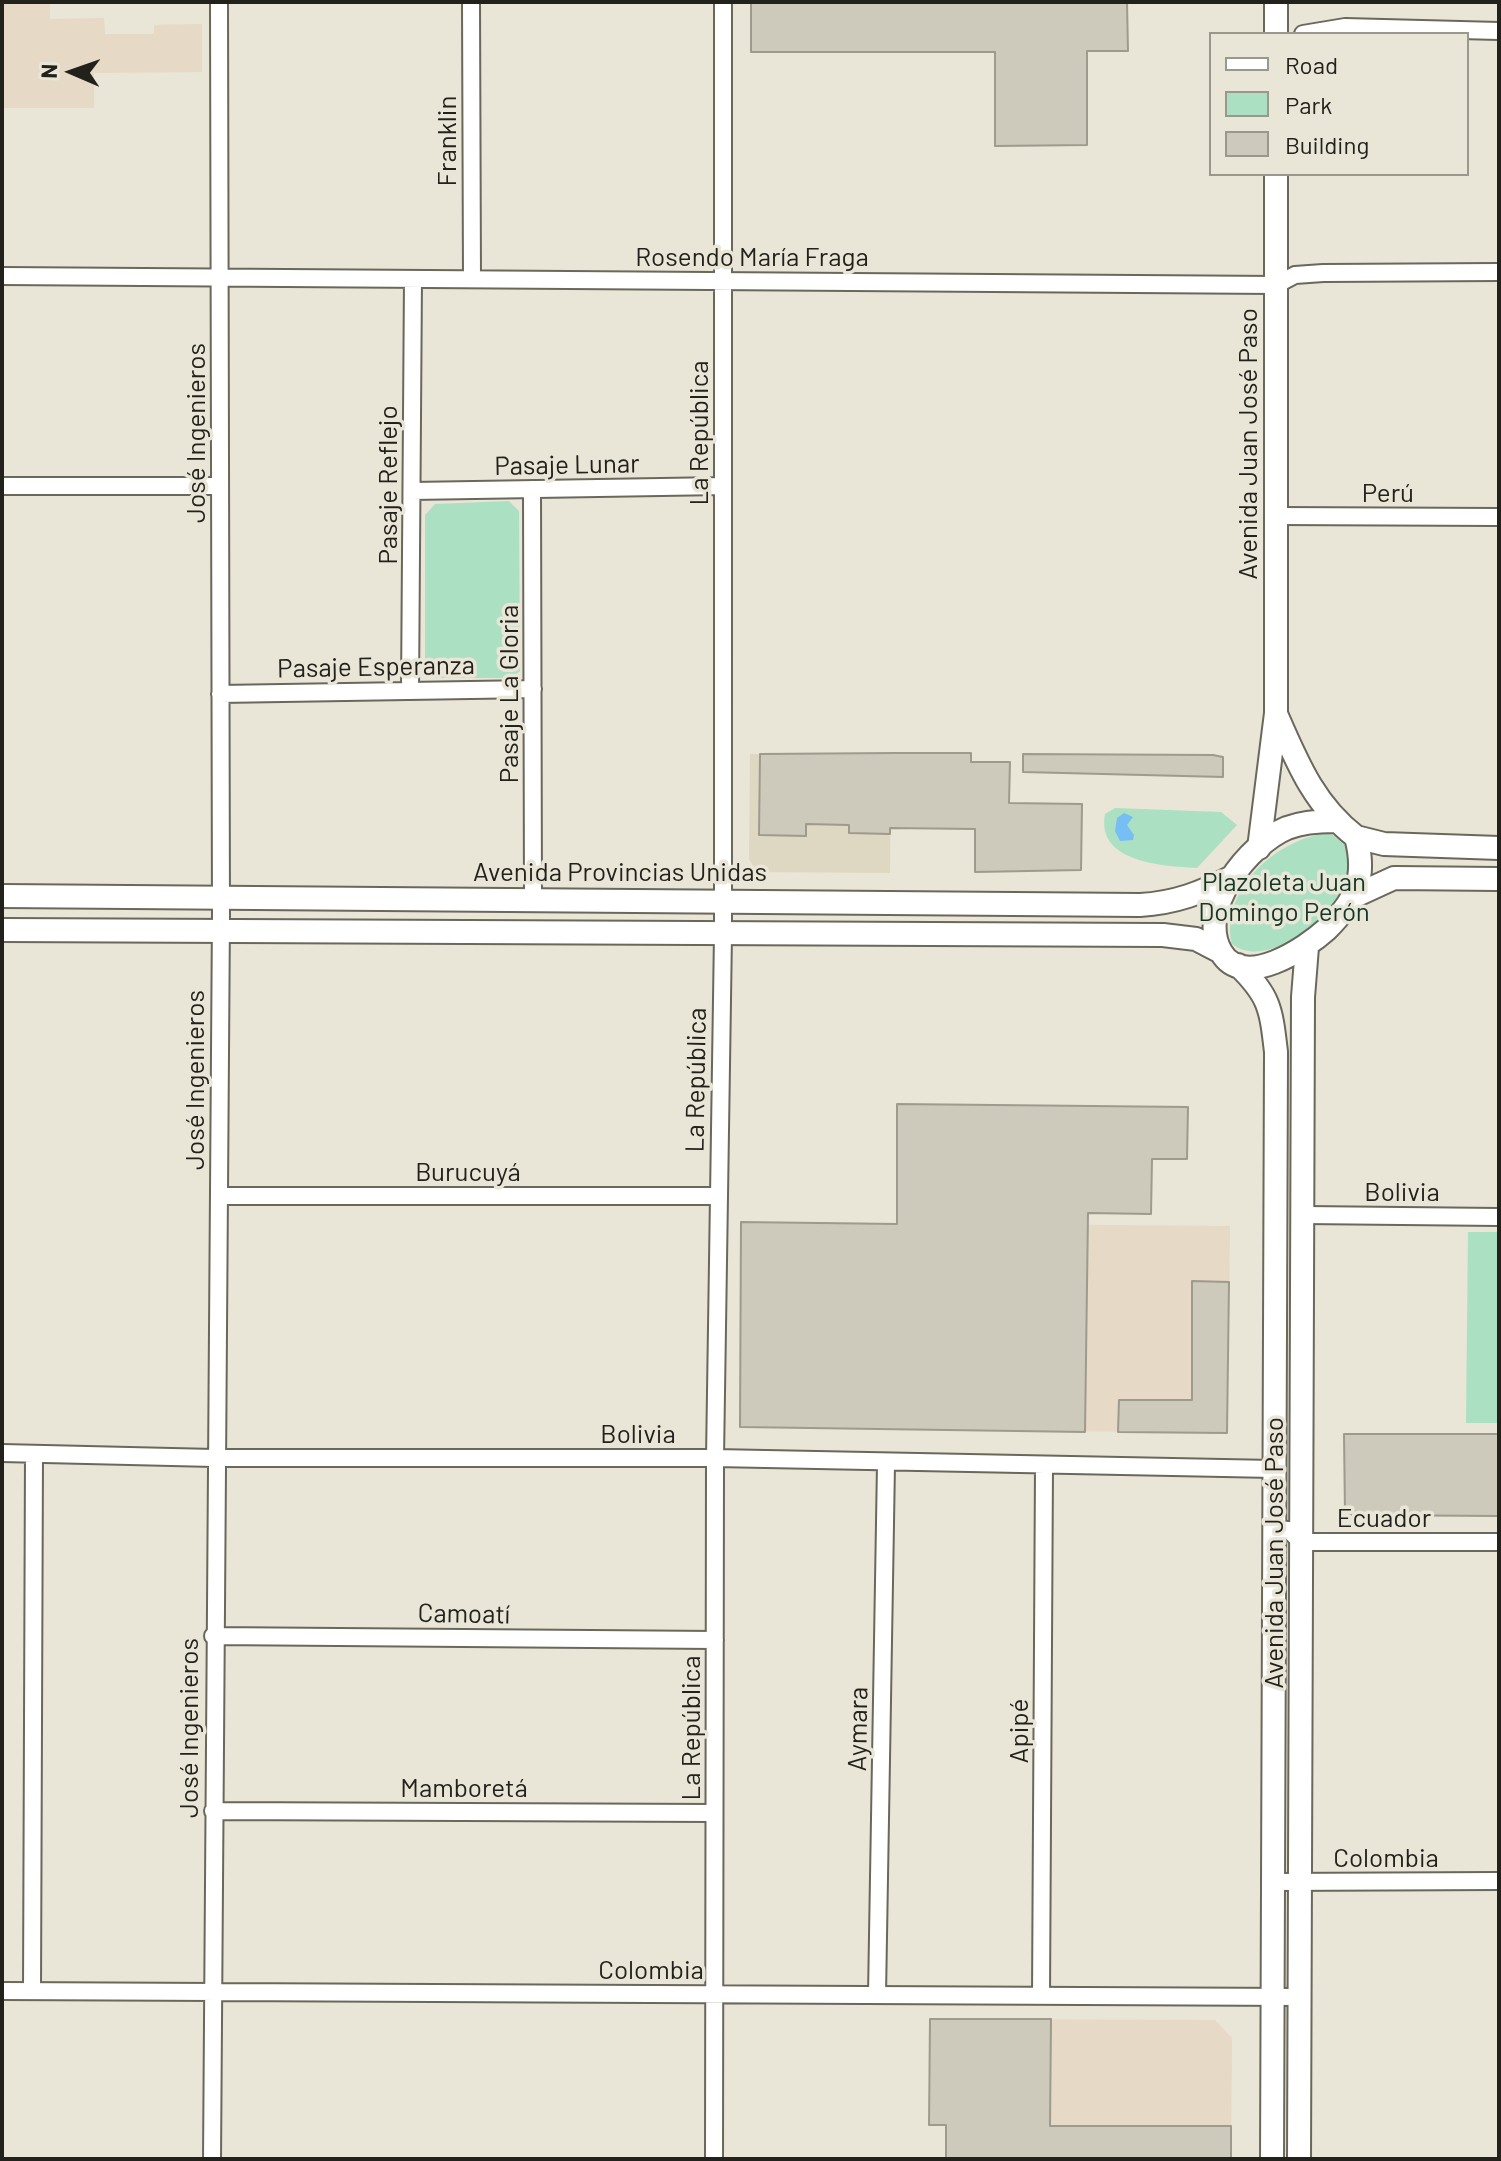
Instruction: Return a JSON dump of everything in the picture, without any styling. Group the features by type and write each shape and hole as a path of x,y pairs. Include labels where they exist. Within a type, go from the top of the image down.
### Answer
{"main road":[{"path":"1276,2 1276,32"},
{"name":"Avenida Juan José Paso","path":"1259,848 1276,713 1276,176"},
{"name":"Avenida Juan José Paso","path":"1276,713 1307,785 1334,821"},
{"path":"1230,958 1215,932 1216,912 1232,877 1259,848 1283,829 1308,821 1334,821 1356,837 1384,844 1499,848"},
{"path":"1356,837 1361,866 1357,895"},
{"name":"Avenida Provincias Unidas","path":"2,896 1167,904 1200,894 1232,877"},
{"path":"2,930 1163,935 1196,939 1230,958 1274,963 1307,947 1357,895 1394,878 1499,879"},
{"name":"Avenida Juan José Paso","path":"1299,2159 1303,997 1307,947"},
{"name":"Avenida Juan José Paso","path":"1230,958 1262,988 1272,1016 1276,1052 1272,2159"}],"street":[{"name":"José Ingenieros","path":"212,2159 214,1458 221,898 219,2"},
{"name":"Franklin","path":"471,2 472,279"},
{"name":"La República","path":"714,2159 715,1458 723,934 723,2"},
{"path":"1315,32 1345,27 1499,31"},
{"name":"Rosendo María Fraga","path":"2,276 1276,285 1295,275 1323,273 1499,272"},
{"name":"Pasaje Reflejo","path":"410,691 413,279"},
{"path":"2,486 220,486"},
{"name":"Pasaje Lunar","path":"412,491 723,486"},
{"name":"Pasaje La Gloria","path":"532,489 533,899"},
{"name":"Perú","path":"1276,516 1499,517"},
{"name":"Pasaje Esperanza","path":"220,694 533,689"},
{"name":"Burucuyá","path":"219,1196 718,1196"},
{"name":"Bolivia","path":"1304,1215 1499,1217"},
{"name":"Bolivia","path":"2,1453 214,1458 715,1458 886,1464 1274,1469"},
{"path":"32,1991 34,1454"},
{"name":"Aymara","path":"877,1995 886,1464"},
{"name":"Apipé","path":"1041,1996 1044,1466"},
{"name":"Ecuador","path":"1274,1529 1289,1530 1301,1542 1499,1542"},
{"name":"Camoatí","path":"213,1636 715,1640"},
{"name":"Mamboretá","path":"213,1811 714,1813"},
{"name":"Colombia","path":"1273,1882 1499,1881"},
{"name":"Colombia","path":"2,1991 1299,1997"}],"shaded area":[{"path":"2,2 50,2 50,19 104,18 105,34 154,34 154,25 202,24 202,72 94,73 94,108 2,108"},
{"path":"750,754 891,755 890,873 757,872 749,859"},
{"path":"741,1222 1230,1226 1227,1433 740,1427"},
{"path":"930,2019 1215,2020 1232,2038 1231,2159 946,2159 946,2125 929,2125"}],"green space":[{"path":"509,501 519,511 520,671 512,678 433,678 425,671 425,515 435,504"},
{"path":"1115,808 1221,812 1237,825 1197,868 1150,863 1121,852 1111,842 1105,830 1105,814"},
{"name":"Plazoleta Juan Domingo Perón","path":"1330,833 1345,845 1349,872 1345,888 1325,914 1295,938 1279,946 1246,951 1232,944 1230,924 1235,904 1257,870 1291,844"},
{"path":"1468,1232 1499,1232 1499,1423 1466,1423"}],"water":[{"path":"1124,813 1133,817 1127,825 1134,835 1133,840 1120,841 1115,831 1117,818"}],"building":[{"path":"751,2 1127,2 1128,51 1087,51 1087,145 995,146 995,52 751,52"},
{"path":"971,753 971,762 1010,762 1009,803 1082,804 1081,870 975,872 975,829 890,828 890,834 849,833 849,825 806,824 806,836 759,835 760,754"},
{"path":"1023,754 1213,755 1223,757 1223,777 1023,772"},
{"path":"897,1104 1188,1107 1187,1159 1152,1159 1151,1214 1088,1213 1085,1432 740,1427 741,1222 897,1224"},
{"path":"1192,1281 1229,1282 1227,1433 1118,1432 1119,1400 1192,1400"},
{"path":"1344,1434 1499,1434 1498,1516 1345,1515"},
{"path":"930,2019 1051,2019 1050,2126 1231,2126 1231,2159 946,2159 946,2125 929,2125"}]}
